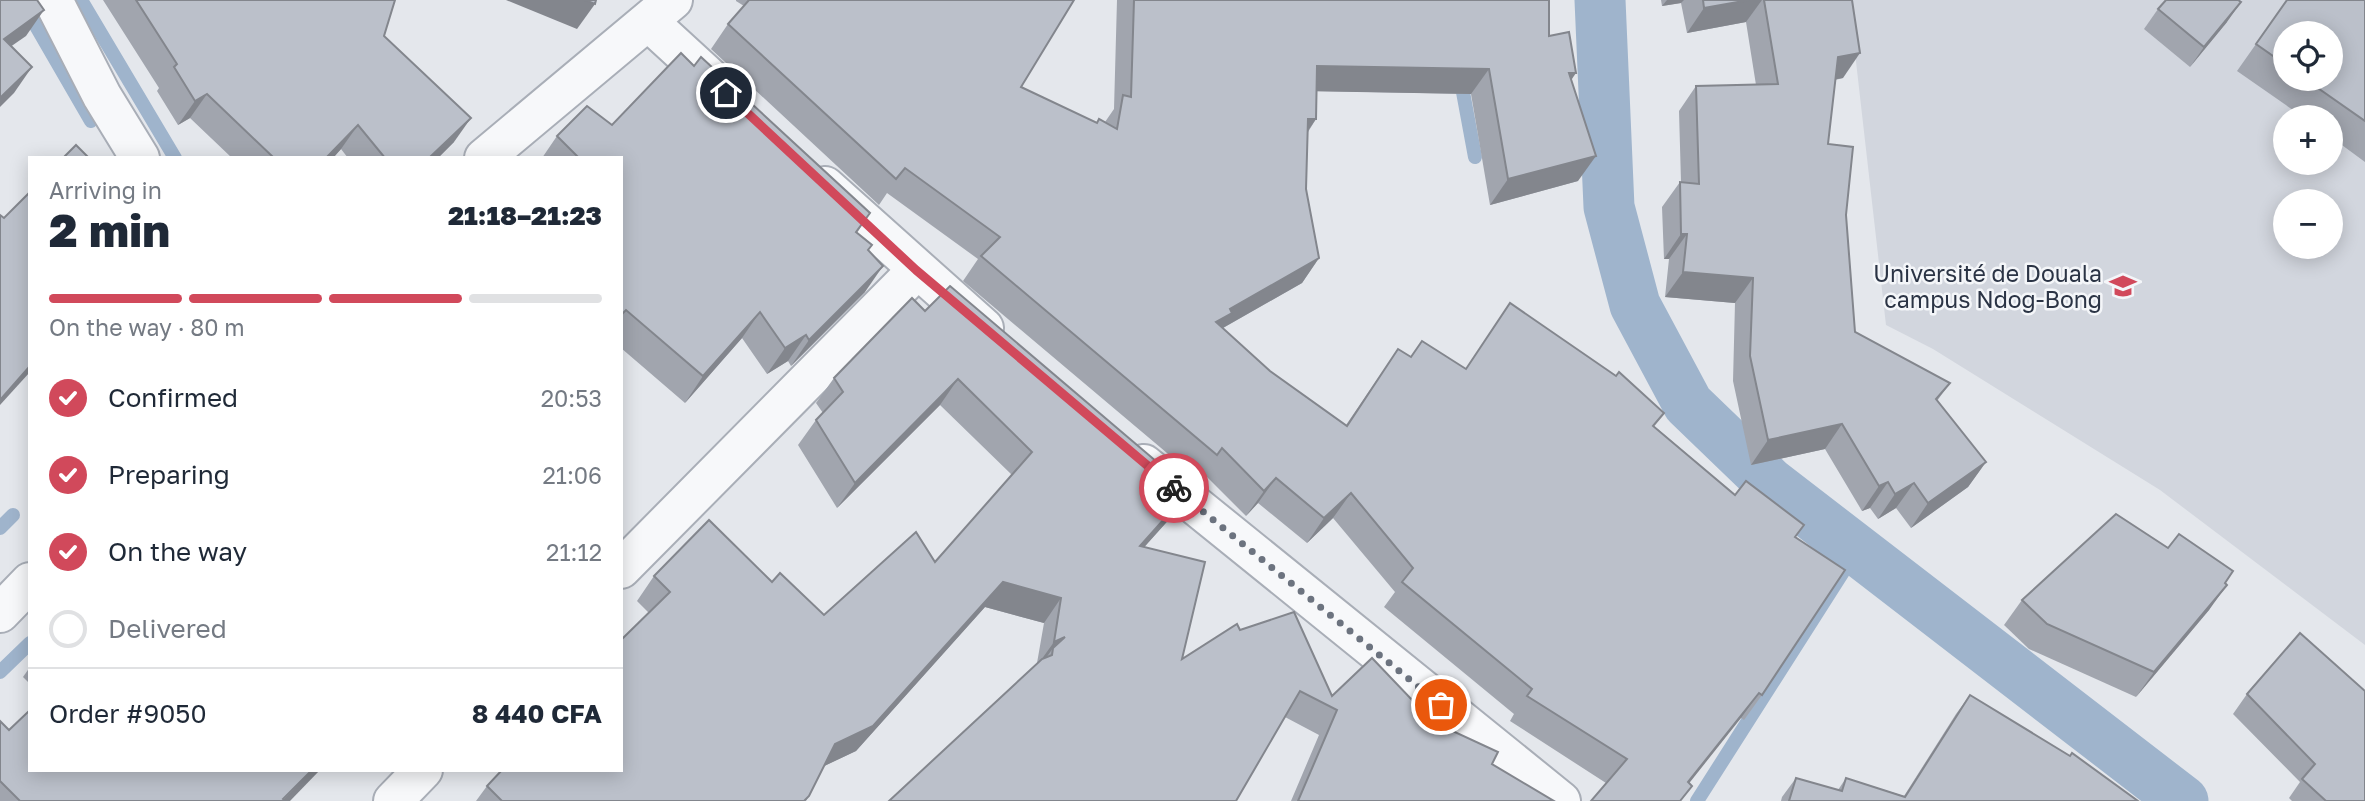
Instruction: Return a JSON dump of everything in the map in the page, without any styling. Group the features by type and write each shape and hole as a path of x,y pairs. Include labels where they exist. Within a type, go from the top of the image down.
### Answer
{"street":[{"path":"53,0 103,96 139,156"},
{"path":"486,156 661,11 758,123"},
{"path":"798,160 916,270 1008,348"},
{"path":"623,567 916,270"},
{"path":"1120,444 1561,801"},
{"path":"0,612 28,584"},
{"path":"393,801 421,772"}],"shaded area":[{"name":"Université de Douala campus Ndog-Bong","path":"1849,0 2365,0 2365,645 2160,490 1933,349 1886,325"}],"building":[{"path":"0,0 37,0 44,10 4,39 32,67 0,98"},
{"path":"136,0 395,0 384,36 471,118 431,156 383,156 358,125 328,156 272,156 207,94 195,101 174,67 177,64"},
{"path":"749,0 1074,0 1021,87 1097,123 1099,119 1117,129 1123,95 1131,97 1134,0 1549,0 1549,36 1569,32 1576,73 1569,73 1596,156 1508,179 1489,69 1317,66 1316,119 1308,119 1306,189 1319,258 1230,309 1232,313 1216,322 1270,371 1347,426 1398,349 1411,357 1422,341 1466,369 1510,303 1616,376 1619,372 1664,413 1653,426 1735,495 1746,481 1804,525 1795,537 1845,570 1762,695 1759,693 1688,782 1692,786 1680,801 1591,801 1627,759 1527,696 1532,689 1402,582 1413,568 1351,493 1324,518 1276,478 1264,491 1222,448 1217,455 981,256 1000,237 905,168 896,179 728,24"},
{"path":"1703,0 1749,0 1704,8"},
{"path":"1764,0 1852,0 1860,53 1838,57 1828,144 1853,147 1846,215 1855,332 1950,383 1936,399 1986,462 1928,503 1914,483 1895,494 1888,482 1879,486 1842,424 1768,440 1750,356 1753,278 1683,272 1687,234 1681,234 1680,182 1699,184 1696,86 1778,84"},
{"path":"2166,0 2241,2 2204,47 2158,9"},
{"path":"2287,0 2365,0 2365,121 2322,91 2343,91 2343,21 2273,21 2273,56 2256,44"},
{"path":"681,53 694,66 701,57 870,213 856,232 872,245 868,250 883,266 809,340 806,335 785,348 760,312 703,376 626,310 623,313 623,156 577,156 557,136 587,106 612,125"},
{"path":"76,145 87,156 65,156"},
{"path":"28,194 28,368 0,400 0,215 4,218"},
{"path":"950,286 1190,490 1140,546 1205,562 1182,659 1237,624 1240,630 1294,612 1332,696 1372,658 1433,722 1498,752 1492,764 1554,801 1298,801 1337,710 1300,691 1236,801 889,801 1042,659 1052,655 1053,648 1065,637 1054,642 1061,598 1003,582 873,726 835,744 804,801 502,801 487,786 500,772 623,772 623,638 670,592 654,576 709,520 772,582 780,573 824,615 916,532 935,562 1032,452 958,379 855,483 816,420 843,392 834,378 912,298 925,311"},
{"path":"2116,514 2168,548 2179,534 2233,571 2225,583 2227,585 2154,672 2047,624 2022,600"},
{"path":"2300,633 2365,691 2365,801 2326,801 2302,779 2315,764 2247,694"},
{"path":"1970,695 2070,756 2072,753 2138,801 1789,801 1796,778 1842,791 1846,778 1905,797"},
{"path":"28,712 28,772 310,772 283,799 285,801 20,801 0,781 0,721 9,730"}],"waterway":[{"path":"21,0 91,121"},
{"path":"81,0 174,156"},
{"path":"1600,0 1609,207 1635,305 1688,404 1770,483 2183,801"},
{"path":"1460,76 1475,157"},
{"path":"0,528 13,515"},
{"path":"1697,801 1857,550"},
{"path":"0,672 28,645"}],"way so far":[{"path":"1174,488 1441,705"}],"place":[{"name":"Université de Douala campus Ndog-Bong","path":"2123,286"}],"route":[{"path":"726,93 916,270 1174,488"}]}
